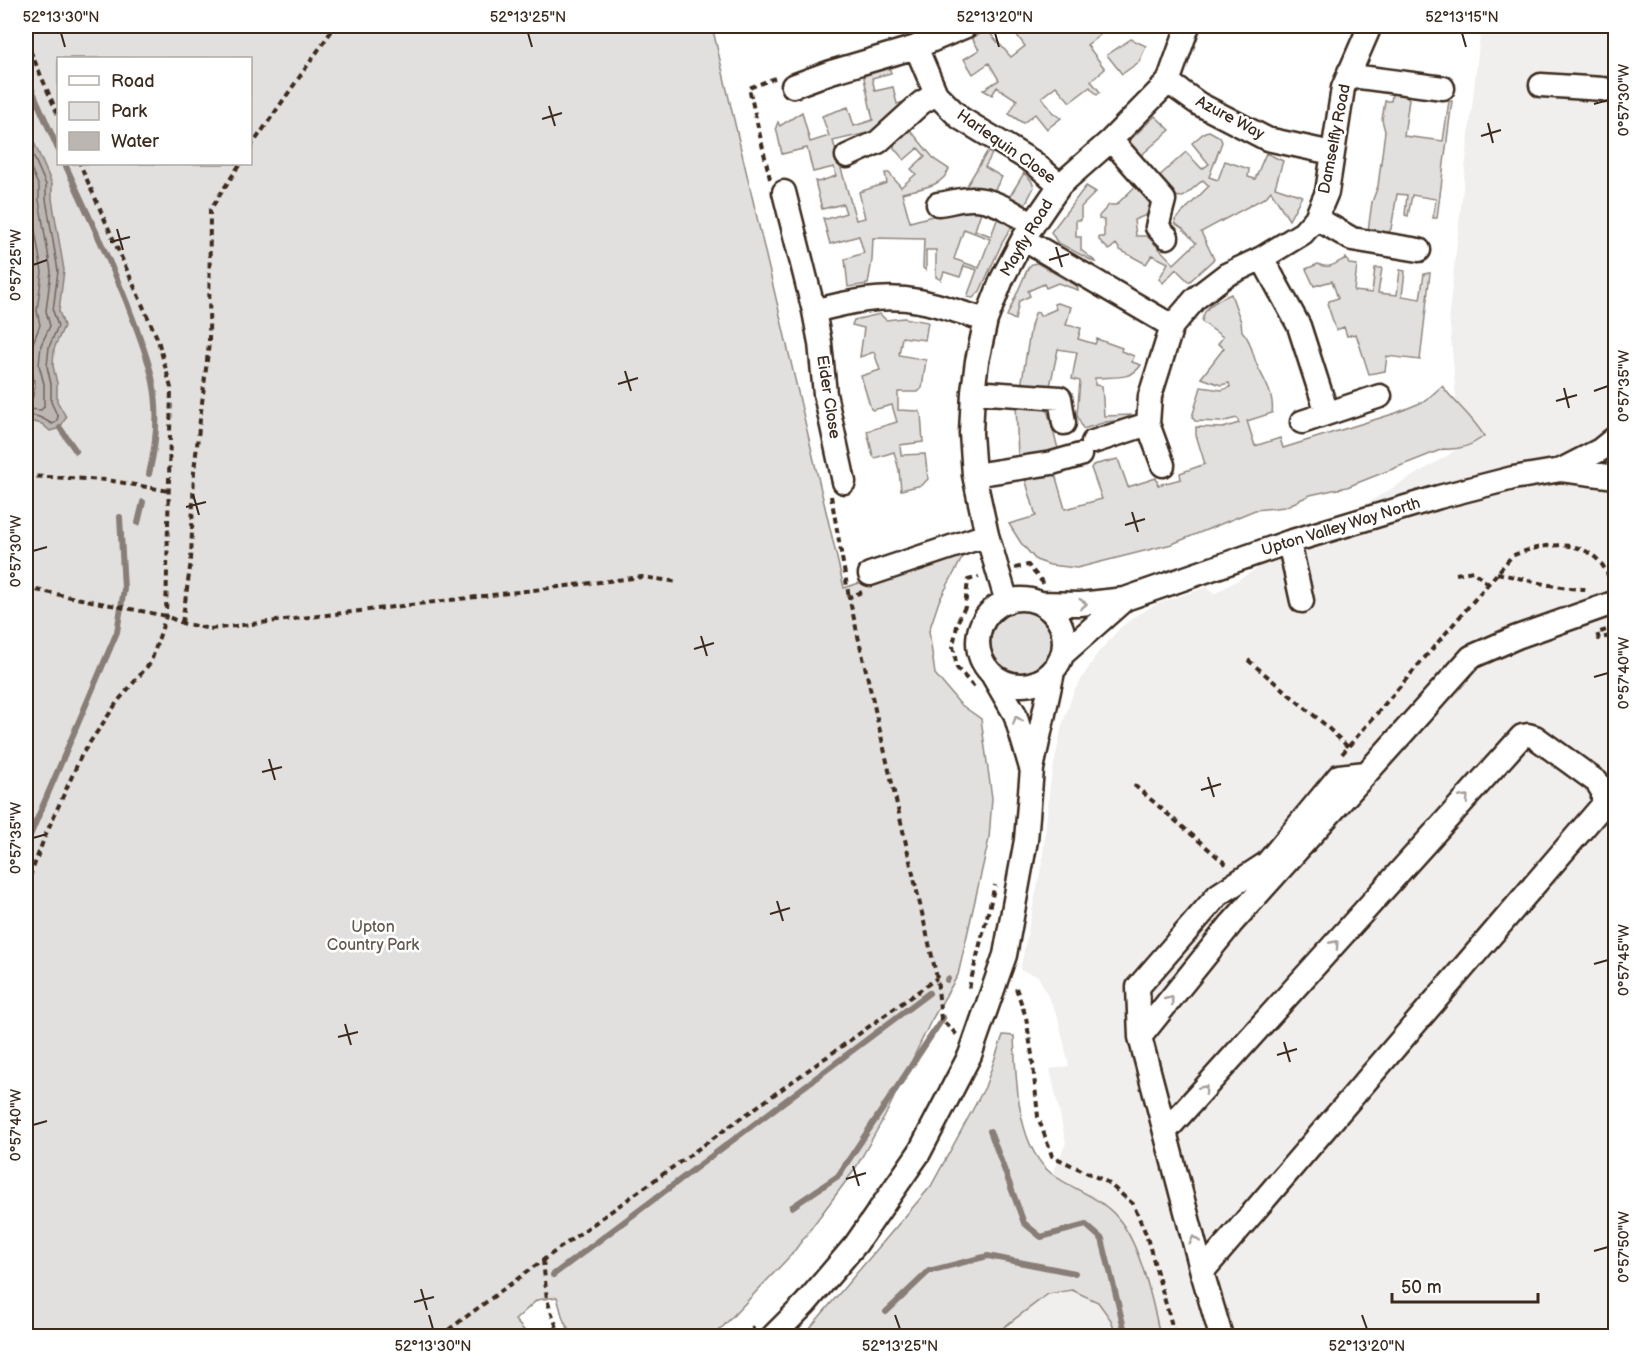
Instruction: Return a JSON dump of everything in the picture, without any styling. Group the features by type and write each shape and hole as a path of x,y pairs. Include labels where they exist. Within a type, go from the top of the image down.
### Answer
{"street":[{"path":"793,86 831,72 916,47 966,26"},
{"name":"Damselfly Road","path":"1148,424 1150,396 1172,326 1196,298 1226,275 1262,258 1303,233 1316,218 1327,192 1344,88 1370,26"},
{"name":"Mayfly Road","path":"1007,602 987,535 974,475 971,433 973,392 986,320 1002,279 1028,232 1060,185 1111,140 1168,82 1183,27"},
{"name":"Harlequin Close","path":"916,47 936,94 960,118 1033,162 1060,185"},
{"path":"1349,72 1360,77 1443,88"},
{"name":"Azure Way","path":"1168,82 1199,104 1267,138 1332,153"},
{"path":"1540,84 1616,92"},
{"path":"847,156 884,150 921,104 936,94"},
{"path":"1111,140 1164,200 1157,227 1167,237"},
{"name":"Eider Close","path":"784,192 820,343 838,491"},
{"path":"938,204 972,199 988,201 1011,211 1028,232 1172,326"},
{"path":"1316,218 1352,239 1419,249"},
{"path":"1262,258 1299,326 1337,409"},
{"path":"814,311 844,303 883,298 919,301 986,320"},
{"path":"973,392 1060,398 1064,423"},
{"path":"1302,422 1380,396"},
{"path":"974,475 1052,463 1148,424 1163,465"},
{"name":"Upton Valley Way North","path":"1561,470 1600,450 1616,437"},
{"name":"Upton Valley Way North","path":"1045,596 1080,604 1125,599 1289,542 1439,497 1513,478 1561,470 1616,477"},
{"path":"870,581 987,535"},
{"path":"1289,542 1302,601"},
{"path":"1140,1037 1231,924 1471,657 1517,637 1610,589"},
{"path":"764,1331 805,1304 863,1235 919,1153 970,1055 1005,955 1026,840 1032,769 1065,640 1058,618 1045,596 1016,599 996,606 981,624 978,638 978,652 984,665 984,682 1015,714 1032,769"},
{"name":"Upton Valley Way North","path":"1058,663 1125,599"},
{"path":"984,682 1021,686 1036,684 1058,663"},
{"path":"1165,1132 1522,736 1535,737 1597,782 1609,784 1603,805 1202,1272"},
{"path":"1221,1336 1140,1037 1138,987 1218,895 1267,863 1339,776 1366,773"}],"path":[{"path":"252,145 335,26"},
{"path":"26,41 57,113"},
{"path":"26,887 45,836 82,754 118,701 151,662 166,616 171,388 158,340 80,165"},
{"path":"182,623 190,561 194,471 209,343 210,210 239,165"},
{"path":"26,476 106,480 169,491"},
{"path":"838,491 849,597 937,978 941,1019 958,1036 960,1025"},
{"path":"1341,755 1512,556 1531,548 1562,544 1588,552 1602,564 1610,589 1616,588"},
{"path":"984,682 957,668 953,646 958,621 965,607 968,580 1028,565 1045,596"},
{"path":"1456,574 1473,571 1488,584"},
{"path":"1497,573 1539,584 1574,589 1596,589"},
{"path":"26,588 166,616 182,623 210,629 642,577 680,582"},
{"path":"849,597 870,581"},
{"path":"1616,627 1598,633 1599,639 1616,634"},
{"path":"1248,660 1348,747"},
{"path":"1134,785 1234,872"},
{"path":"969,991 996,880"},
{"path":"440,1336 937,978"},
{"path":"1016,986 1026,1017 1038,1117 1052,1156 1107,1182 1133,1204 1146,1234 1175,1336"},
{"path":"543,1260 547,1300 560,1336"},
{"path":"744,1336 764,1331"}],"shaded area":[{"path":"1481,26 1615,26 1615,1336 992,1336 1010,1324 1052,1174 1066,1143 1050,1069 1069,1066 1058,1017 1038,976 1020,970 1042,863 1050,784 1062,725 1074,691 1097,654 1120,628 1135,616 1156,604 1207,587 1214,594 1460,448 1449,313"}],"green space":[{"name":"Upton Country Park","path":"26,26 712,26 844,588 968,547 939,601 929,631 935,674 960,704 981,719 992,798 989,839 958,975 931,1021 885,1116 855,1169 792,1254 714,1336 572,1336 563,1319 557,1297 537,1300 515,1320 529,1336 26,1336"},
{"path":"1014,26 1059,26 1063,30 1069,26 1095,26 1099,31 1107,26 1109,28 1087,45 1105,69 1091,81 1100,92 1097,95 1090,87 1070,102 1056,86 1042,97 1053,113 1061,118 1047,129 1035,114 1023,123 1009,114 1017,100 997,87 992,95 983,90 999,80 989,63 973,74 964,59 979,50 972,38 987,30 1011,57 1025,46 1013,30"},
{"path":"1131,39 1146,46 1139,62 1122,74 1107,55"},
{"path":"888,63 891,73 872,78 875,91 893,87 897,104 913,99 880,130 833,141 856,220 865,218 859,192 887,183 885,173 889,173 901,187 916,174 911,169 925,156 918,148 904,160 894,148 894,139 906,125 935,160 949,169 936,184 902,193 910,222 969,206 983,206 975,230 991,236 1000,212 1014,223 980,291 973,298 967,297 977,270 964,266 960,277 944,272 941,280 936,277 936,250 926,250 926,270 923,268 924,239 873,238 868,284 848,287 845,259 864,253 859,236 830,244 823,218 827,219 846,213 843,204 822,209 815,181 836,176 834,167 813,172 807,148 782,154 776,127 778,122 780,126 802,112 810,142 829,136 822,116 848,107 854,126 873,120 864,78 866,70","holes":["964,229 990,239 979,268 954,259"]},
{"path":"1393,89 1401,90 1409,99 1404,136 1443,141 1449,101 1452,101 1437,218 1433,218 1436,199 1412,195 1408,216 1405,215 1407,195 1397,194 1391,229 1387,235 1368,231 1372,202 1378,186 1385,131 1382,120 1385,101 1391,101"},
{"path":"1155,116 1170,130 1138,158 1126,144"},
{"path":"1209,131 1220,137 1222,142 1209,177 1218,180 1225,161 1249,169 1248,177 1255,179 1266,153 1283,161 1275,187 1302,196 1289,220 1271,191 1266,197 1201,232 1214,259 1189,282 1176,269 1163,283 1159,279 1168,263 1152,255 1146,264 1120,250 1116,244 1109,250 1099,240 1099,237 1104,237 1104,220 1099,219 1099,216 1109,205 1116,205 1141,181 1154,198 1154,212 1134,220 1136,236 1147,236 1174,264 1196,243 1176,224 1175,220 1209,186 1203,180 1183,197 1172,196 1156,179 1186,152 1202,169 1209,164 1192,143"},
{"path":"987,152 992,154 985,167 1002,177 991,196 969,191 966,187"},
{"path":"1024,173 1034,187 1023,209 1007,201"},
{"path":"1086,186 1096,192 1081,207 1081,220 1076,220 1076,237 1081,237 1081,250 1096,262 1057,242 1051,232"},
{"path":"1346,258 1349,264 1357,265 1354,291 1372,293 1375,268 1382,268 1378,293 1397,295 1400,270 1405,271 1402,296 1420,299 1424,274 1430,273 1420,360 1387,356 1385,371 1369,374 1356,334 1347,336 1344,327 1336,330 1328,306 1329,301 1338,298 1332,281 1314,286 1306,269 1318,264 1329,266"},
{"path":"1037,263 1077,286 1078,290 1058,283 1046,288 1044,284 1028,291 1030,296 1019,301 1015,320 1007,316 1028,268"},
{"path":"1231,294 1242,331 1272,400 1272,413 1247,421 1255,446 1280,438 1283,448 1396,413 1425,401 1442,386 1484,436 1465,447 1443,449 1347,487 1310,495 1285,507 1255,510 1172,544 1077,568 1050,565 1036,560 1021,543 1009,524 1036,516 1024,475 1055,474 1065,509 1102,499 1091,468 1093,465 1118,459 1128,487 1156,478 1158,485 1181,479 1180,473 1205,464 1196,435 1196,427 1223,428 1239,423 1237,418 1221,422 1195,421 1192,417 1201,387 1222,390 1230,387 1229,383 1221,385 1201,378 1224,348 1218,344 1223,337 1202,322 1203,316 1212,304"},
{"path":"1054,304 1071,307 1066,325 1081,328 1078,339 1095,344 1097,339 1122,348 1121,351 1134,356 1132,362 1141,365 1127,376 1095,378 1095,385 1102,386 1104,416 1133,415 1130,419 1106,422 1083,429 1077,415 1080,381 1072,379 1077,352 1058,349 1050,386 1021,387 1035,313 1038,312 1040,316 1056,309"},
{"path":"880,314 886,320 904,318 928,322 925,340 902,337 899,355 926,360 922,388 918,392 898,392 898,410 918,411 921,414 923,442 900,445 901,455 925,454 928,479 922,485 901,490 894,452 875,458 873,456 867,431 897,422 892,405 871,409 861,376 880,370 874,352 860,357 864,328 852,325 854,320"},
{"path":"1016,402 1046,406 1059,452 1018,459"},
{"path":"1016,611 1028,611 1044,620 1051,630 1053,642 1051,654 1044,664 1028,673 1016,673 1005,668 996,659 991,648 991,636 996,625 1005,616"},
{"path":"1003,1035 1014,1036 1017,1091 1031,1147 1040,1162 1052,1174 1094,1198 1110,1210 1125,1228 1139,1257 1160,1336 1116,1336 1111,1320 1098,1302 1072,1290 1048,1294 992,1336 803,1336 931,1186 985,1087"}],"water":[{"path":"26,124 52,184 52,199 64,270 59,311 64,326 54,349 53,366 57,383 57,401 66,417 60,428 50,431 42,424 30,421 26,424"}],"waterway":[{"path":"26,76 57,147"},
{"path":"65,165 120,285 148,362 155,393 156,416 155,440 149,474"},
{"path":"60,428 76,451"},
{"path":"138,523 143,502"},
{"path":"26,845 117,632 124,589 120,517"},
{"path":"553,1275 929,993"},
{"path":"792,1207 838,1176 943,1018"},
{"path":"990,1131 1024,1223 1041,1237 1086,1225 1102,1239 1126,1336"},
{"path":"886,1312 929,1271 988,1256 1075,1273"}]}
